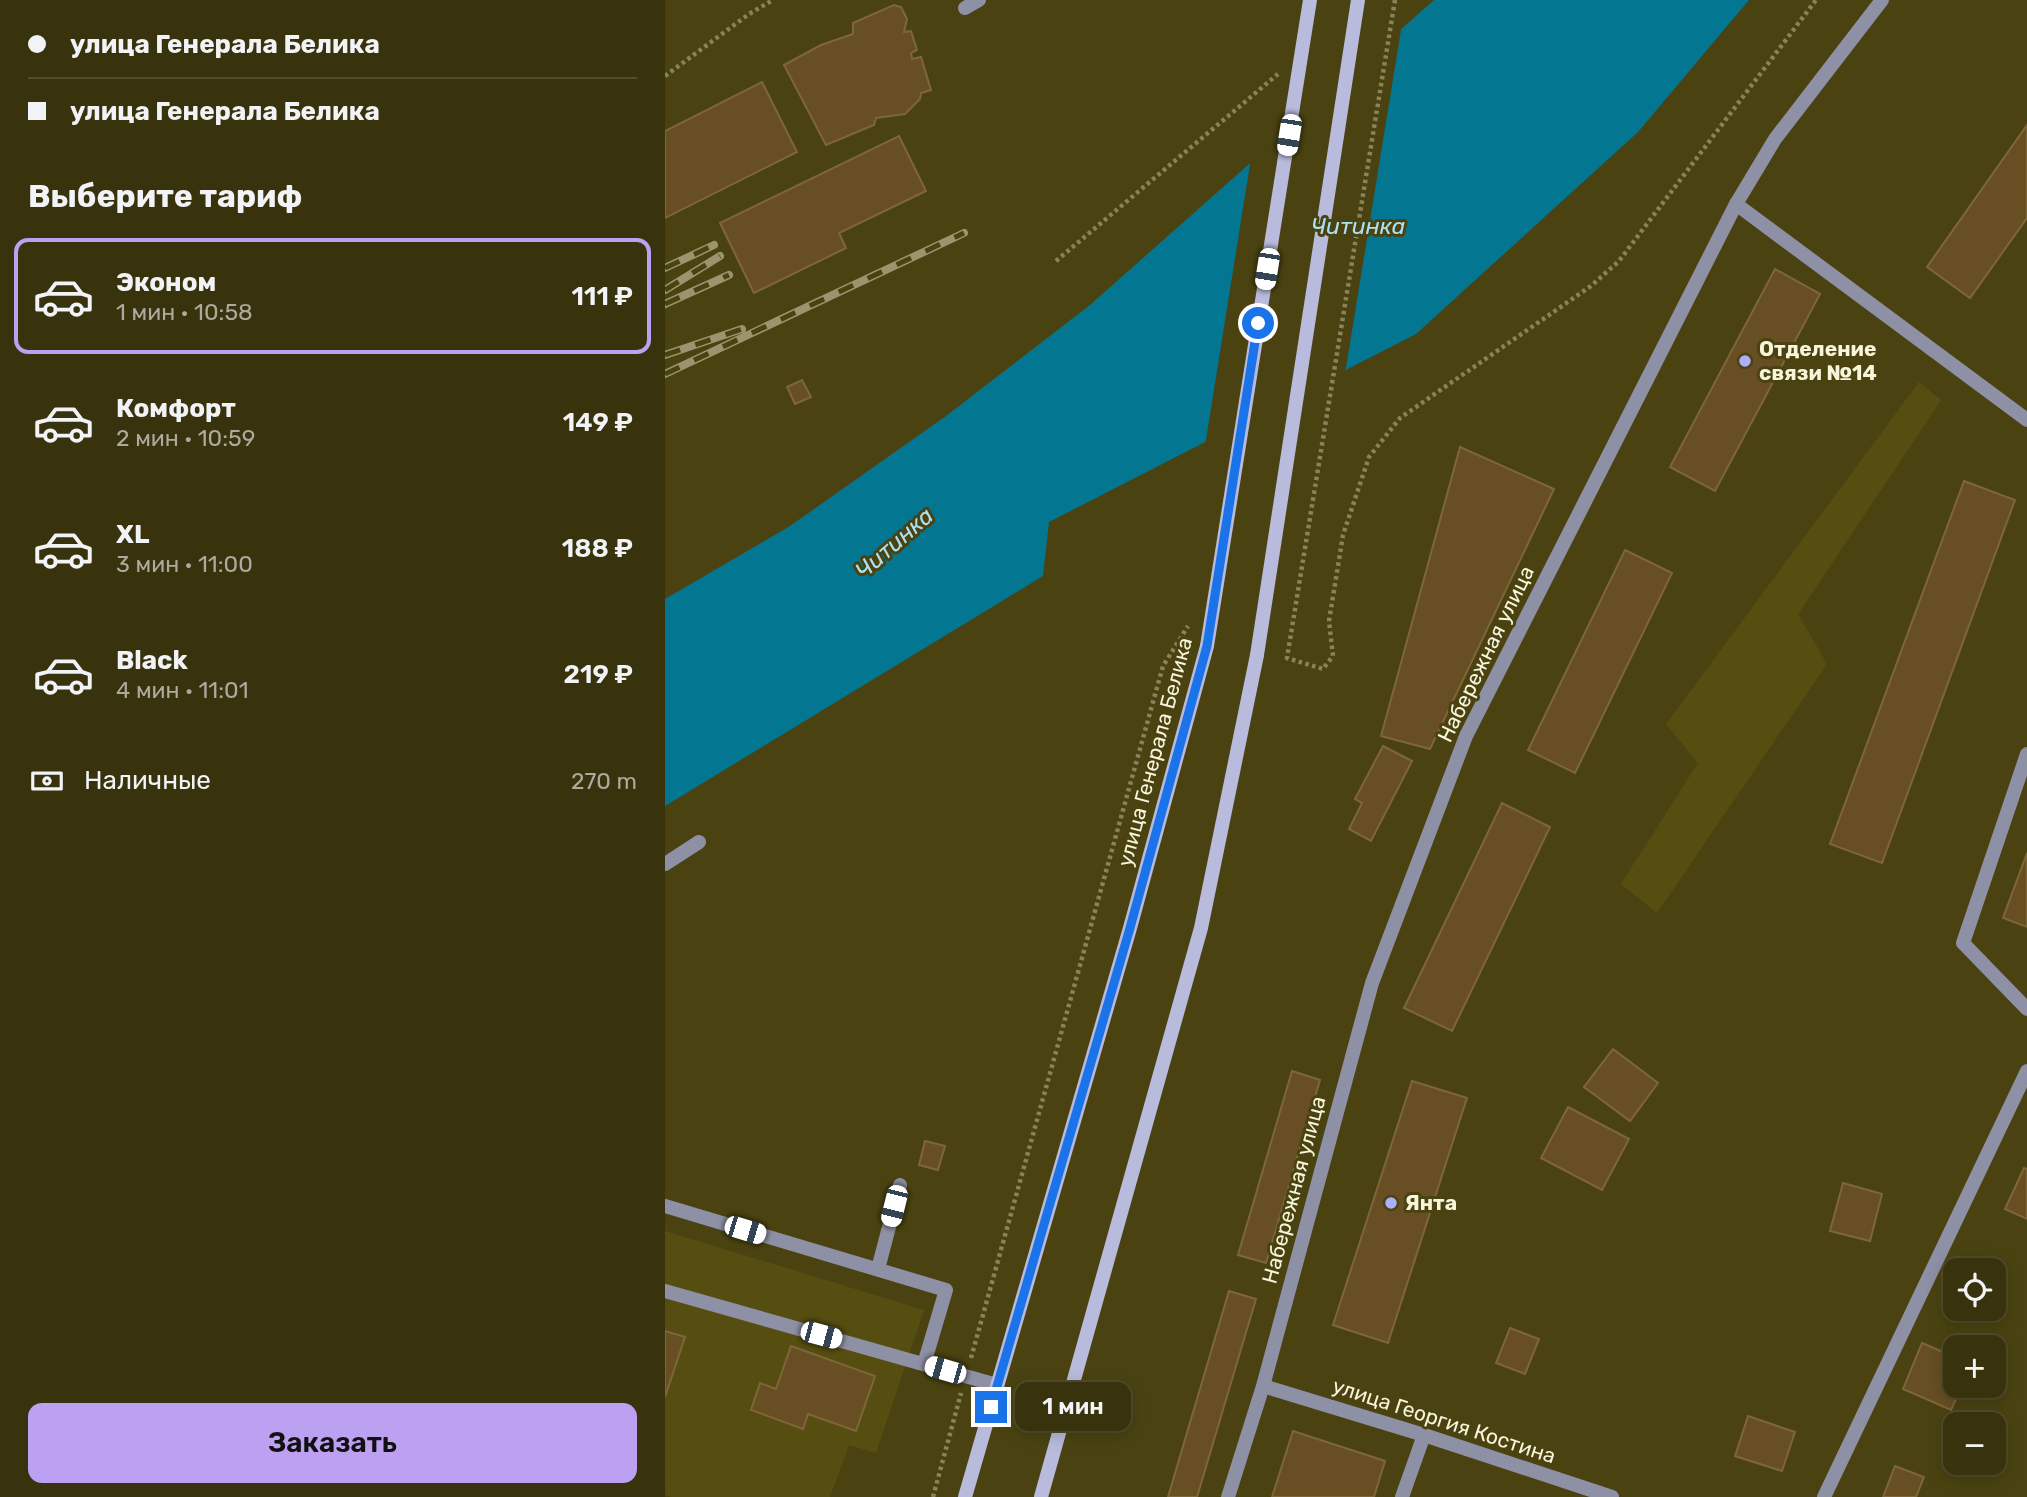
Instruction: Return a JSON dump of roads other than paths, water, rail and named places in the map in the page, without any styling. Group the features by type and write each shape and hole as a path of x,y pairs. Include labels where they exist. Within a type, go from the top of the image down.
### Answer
{"main road":[{"name":"улица Генерала Белика","path":"965,1497 1130,928 1207,646 1310,0"},
{"path":"1041,1497 1201,928 1257,655 1358,0"}],"street":[{"path":"965,8 979,0"},
{"name":"Набережная улица","path":"1229,1497 1263,1387 1372,983 1467,736 1737,204 1775,139 1882,0"},
{"path":"1737,204 2027,419"},
{"path":"2027,754 1963,943 2027,1009"},
{"path":"665,864 699,842"},
{"path":"1824,1497 2027,1071"},
{"path":"878,1269 900,1185"},
{"path":"665,1206 946,1290 925,1364"},
{"path":"665,1291 997,1385"},
{"name":"улица Георгия Костина","path":"1263,1387 1424,1435 1612,1497"},
{"path":"1402,1497 1424,1435"}],"water":[{"name":"Читинка","path":"1434,0 1749,0 1638,132 1416,334 1049,522 1043,576 665,806 665,599 790,526 946,416 1090,305"}],"railway":[{"path":"665,374 964,233"},
{"path":"665,268 714,245"},
{"path":"665,290 720,256"},
{"path":"665,304 729,275"},
{"path":"665,355 742,329"}],"place":[{"name":"Отделение связи №14","path":"1745,361"},
{"name":"Янта","path":"1391,1203"}]}
